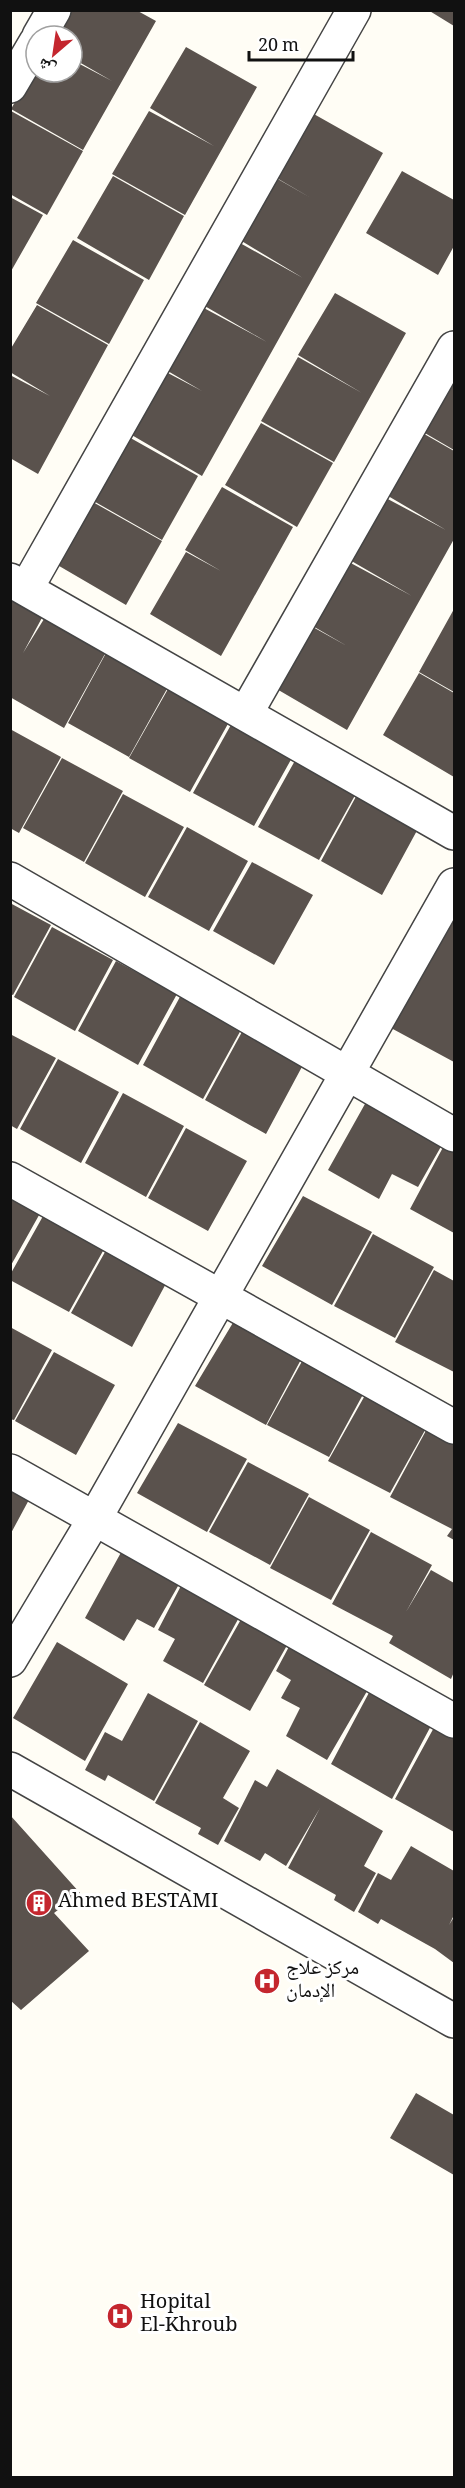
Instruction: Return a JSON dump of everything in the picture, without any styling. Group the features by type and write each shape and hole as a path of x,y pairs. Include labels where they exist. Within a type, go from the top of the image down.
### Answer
{"street":[{"path":"46,24 54,10"},
{"path":"354,10 18,584 454,833"},
{"path":"10,86 24,62"},
{"path":"246,713 454,348"},
{"path":"10,879 454,1135"},
{"path":"10,1660 95,1518 454,885"},
{"path":"10,1179 454,1427"},
{"path":"10,1471 454,1721"},
{"path":"10,1769 454,2020"}],"building":[{"path":"68,10 136,10 156,21 83,150 11,109 26,84 84,84 84,66 112,81 84,65 84,24 60,24"},
{"path":"428,10 454,10 454,26"},
{"path":"186,47 257,87 185,215 112,174 149,111 214,146 150,108"},
{"path":"11,111 83,151 47,215 10,194"},
{"path":"312,113 383,153 202,476 130,434 166,372 202,391 166,370 202,307 267,342 203,305 240,243 303,278 240,240 276,178 311,198 275,177"},
{"path":"402,171 454,200 454,246 438,275 366,233"},
{"path":"113,176 184,216 149,280 77,238"},
{"path":"10,197 43,215 10,273"},
{"path":"73,240 144,280 109,344 36,303"},
{"path":"335,293 406,333 334,462 261,421 298,357 362,393 298,355"},
{"path":"37,305 108,345 38,474 10,458 10,375 50,396 10,372 10,350"},
{"path":"454,366 454,450 418,429"},
{"path":"261,423 333,463 297,527 225,485"},
{"path":"419,431 454,451 454,539 347,730 275,688 311,626 347,646 311,625 347,561 412,596 348,559 384,497 446,530 383,493"},
{"path":"127,436 198,476 162,540 90,499"},
{"path":"222,487 293,527 221,656 150,614 186,552 221,571 185,550"},
{"path":"91,501 162,541 126,605 54,563"},
{"path":"10,596 44,614 23,653 44,619 106,652 64,728 10,697"},
{"path":"454,609 454,692 419,672"},
{"path":"106,653 168,687 129,757 68,723"},
{"path":"419,673 454,693 454,777 383,735"},
{"path":"168,689 229,722 190,792 129,758"},
{"path":"232,723 293,756 254,826 193,793"},
{"path":"10,729 61,757 19,833 10,828"},
{"path":"297,757 358,790 319,860 258,827"},
{"path":"62,758 123,791 84,862 23,828"},
{"path":"359,791 420,825 382,895 321,861"},
{"path":"123,794 184,827 145,897 85,863"},
{"path":"187,827 248,861 209,931 148,897"},
{"path":"252,862 313,895 274,965 213,931"},
{"path":"10,903 51,925 13,995 10,994"},
{"path":"454,914 454,1062 391,1028"},
{"path":"52,927 113,960 75,1031 14,997"},
{"path":"116,961 177,994 138,1065 78,1031"},
{"path":"181,995 242,1028 203,1099 143,1065"},
{"path":"243,1030 304,1063 266,1134 205,1100"},
{"path":"10,1034 56,1058 17,1129 10,1125"},
{"path":"58,1059 119,1092 81,1163 20,1129"},
{"path":"123,1093 184,1126 146,1197 85,1163"},
{"path":"370,1095 447,1136 418,1187 392,1174 379,1199 328,1170"},
{"path":"186,1128 247,1161 208,1231 148,1198"},
{"path":"448,1138 454,1141 454,1233 410,1209"},
{"path":"10,1190 43,1208 10,1267"},
{"path":"303,1196 372,1232 332,1305 262,1266"},
{"path":"47,1209 108,1242 69,1312 10,1280 10,1275"},
{"path":"373,1234 434,1267 395,1338 334,1306"},
{"path":"110,1243 170,1276 132,1347 71,1313"},
{"path":"434,1270 454,1281 454,1372 395,1342"},
{"path":"237,1316 305,1352 266,1425 195,1386"},
{"path":"10,1327 52,1350 14,1420 10,1419"},
{"path":"54,1352 115,1385 76,1455 15,1421"},
{"path":"306,1354 367,1387 329,1457 267,1425"},
{"path":"368,1390 429,1423 390,1493 328,1461"},
{"path":"178,1423 247,1459 207,1532 137,1493"},
{"path":"429,1425 454,1439 454,1540 447,1536 452,1529 390,1497"},
{"path":"248,1462 309,1494 270,1565 209,1532"},
{"path":"10,1484 31,1496 10,1535"},
{"path":"309,1497 370,1530 331,1600 270,1568"},
{"path":"371,1532 432,1565 406,1612 431,1570 454,1583 454,1672 451,1679 389,1643 393,1636 332,1604"},
{"path":"124,1547 182,1579 154,1628 137,1619 124,1641 85,1618"},
{"path":"184,1580 242,1612 203,1683 163,1661 175,1639 158,1630"},
{"path":"244,1614 290,1640 250,1711 204,1685"},
{"path":"292,1641 370,1686 327,1760 286,1736 300,1708 281,1698 291,1680 276,1671"},
{"path":"57,1642 128,1684 85,1761 13,1718"},
{"path":"372,1687 433,1722 392,1799 331,1764"},
{"path":"148,1693 198,1721 154,1801 108,1775 105,1781 85,1770 105,1732 122,1741"},
{"path":"200,1722 250,1751 223,1798 239,1808 218,1845 198,1834 201,1828 155,1803"},
{"path":"437,1722 454,1732 454,1832 395,1799"},
{"path":"277,1769 383,1831 364,1866 376,1873 354,1912 334,1900 336,1895 288,1868 320,1808 286,1866 265,1853 260,1861 224,1841 255,1780 267,1787"},
{"name":"Ahmed BESTAMI","path":"10,1815 80,1893 54,1913 89,1951 21,2010 10,2000"},
{"path":"411,1846 454,1871 454,1915 449,1925 454,1917 454,1963 435,1949 381,1919 378,1924 358,1912 378,1873 391,1880"},
{"path":"416,2093 454,2115 454,2175 390,2138"}],"place":[{"name":"Ahmed BESTAMI","path":"39,1903"},
{"name":"مركز علاج الإدمان","path":"267,1981"},
{"name":"Hopital El-Khroub","path":"120,2316"}]}
